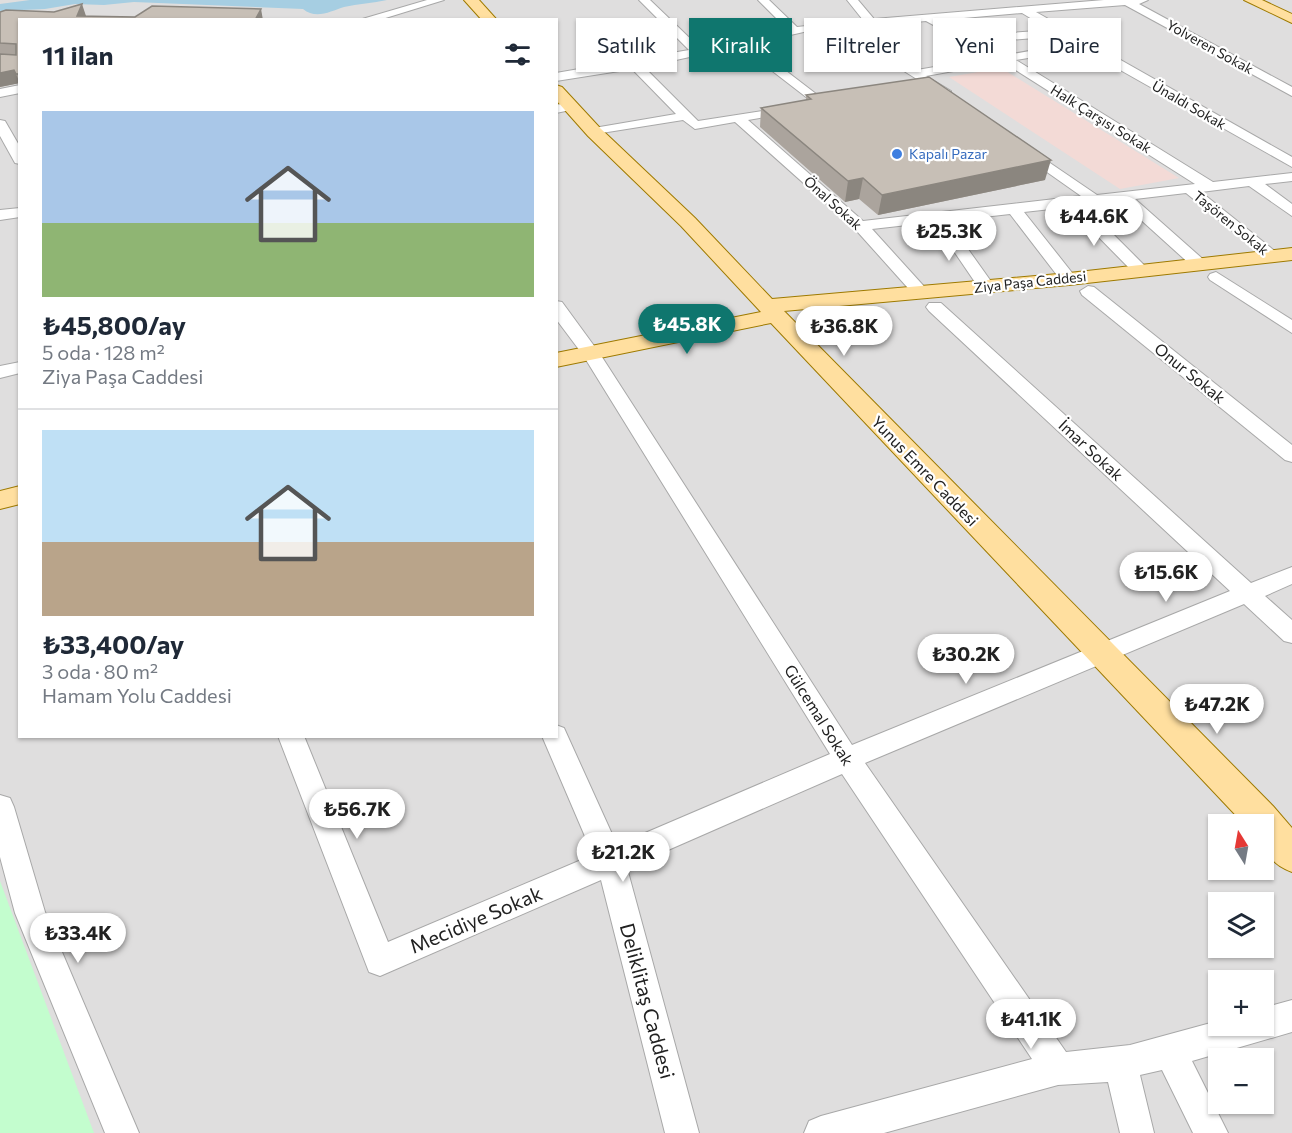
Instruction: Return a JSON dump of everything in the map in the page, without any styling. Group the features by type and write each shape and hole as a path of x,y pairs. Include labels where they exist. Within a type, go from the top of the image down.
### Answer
{"main road":[{"path":"471,0 488,18"},
{"path":"1251,0 1292,19"},
{"name":"Yunus Emre Caddesi","path":"561,102 688,222 775,315 1261,817 1292,855"},
{"name":"Ziya Paşa Caddesi","path":"558,360 775,315 929,300 1088,291 1207,271 1282,255"},
{"name":"Ziya Paşa Caddesi","path":"929,300 987,287 1140,270 1292,270"},
{"path":"0,500 18,496"}],"street":[{"path":"377,18 397,15 439,0"},
{"path":"644,0 689,43"},
{"path":"763,0 795,31"},
{"path":"852,0 868,18"},
{"path":"915,18 1143,0"},
{"name":"Yolveren Sokak","path":"1128,2 1292,92"},
{"name":"Ünaldı Sokak","path":"1024,10 1038,18"},
{"name":"Halk Çarşısı Sokak","path":"926,17 933,21"},
{"path":"792,32 804,30"},
{"name":"Halk Çarşısı Sokak","path":"1016,65 1211,187"},
{"name":"Ünaldı Sokak","path":"1121,66 1292,163"},
{"path":"558,77 589,72"},
{"path":"642,72 695,125 825,102 784,72"},
{"path":"900,72 911,80 930,82 959,103"},
{"path":"911,80 945,72"},
{"path":"0,93 18,89"},
{"path":"594,132 686,116"},
{"name":"Önal Sokak","path":"738,118 860,226 929,300"},
{"path":"0,124 18,156"},
{"path":"1017,144 1094,199"},
{"path":"0,164 18,160"},
{"path":"860,226 1292,177"},
{"path":"1252,182 1292,211"},
{"name":"Taşören Sokak","path":"1189,189 1282,255"},
{"path":"1123,196 1207,271 1292,328"},
{"path":"1072,201 1140,270"},
{"path":"1013,208 1069,279"},
{"path":"0,215 18,212"},
{"path":"938,217 987,287"},
{"name":"Onur Sokak","path":"1088,291 1292,455"},
{"name":"İmar Sokak","path":"929,300 1292,634"},
{"name":"Gülcemal Sokak","path":"558,309 591,354 847,759 1058,1069"},
{"path":"0,372 18,368"},
{"name":"Mecidiye Sokak","path":"292,738 380,961 847,759 1246,592 1292,575"},
{"name":"Deliklitaş Caddesi","path":"556,738 611,863 682,1133"},
{"path":"0,807 30,913 122,1133"},
{"path":"1274,1021 1292,1016"},
{"path":"821,1133 1058,1069 1076,1070 1169,1050 1220,1036"},
{"path":"1169,1050 1211,1133"},
{"path":"1120,1061 1137,1133"}],"shaded area":[{"path":"0,0 1292,0 1292,1133 0,1133"},
{"path":"978,72 1007,72 1179,178 1120,189 949,77"}],"green space":[{"path":"0,881 94,1133 0,1133"}],"water":[{"path":"30,0 387,0 318,14 303,9 134,2 104,5 75,4 45,9 0,11 0,4"}],"building":[{"path":"82,4 77,16 135,17 152,6 261,9 256,18 18,18 18,74 14,70 0,73 0,54 16,55 16,44 0,43 0,12 6,10 54,12"},
{"name":"Kapalı Pazar","path":"929,77 1051,160 882,195 863,178 848,181 761,108 811,99 806,95"}],"place":[{"name":"Kapalı Pazar","path":"897,154"}]}
